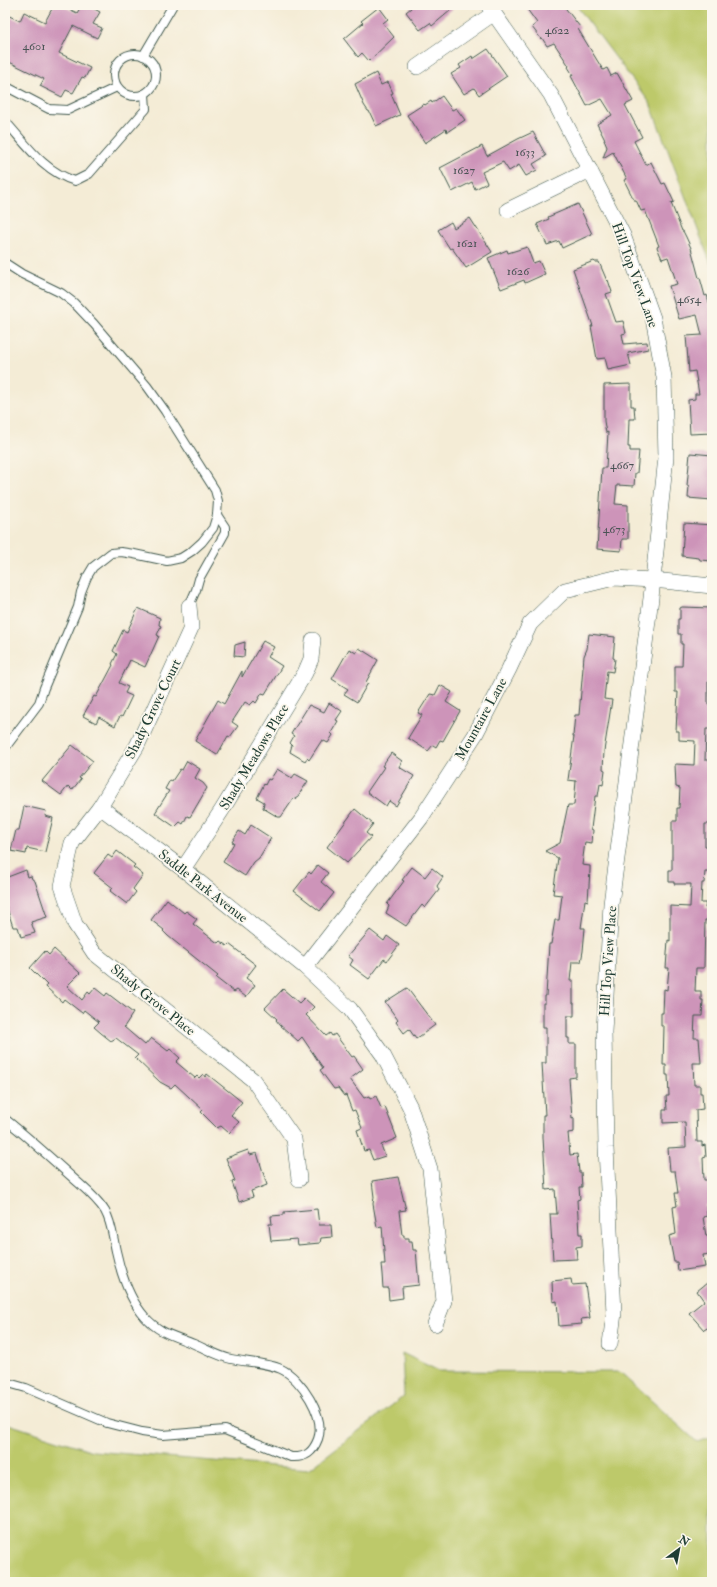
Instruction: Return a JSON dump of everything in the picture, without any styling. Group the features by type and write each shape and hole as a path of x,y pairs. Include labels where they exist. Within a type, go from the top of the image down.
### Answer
{"street":[{"path":"417,67 491,9"},
{"name":"Hill Top View Lane","path":"491,9 550,95 590,170 622,235 654,318 664,377 666,457 653,580"},
{"path":"508,210 590,170"},
{"name":"Mountaire Lane","path":"305,967 429,805 475,735 530,624 566,590 614,578 712,586"},
{"name":"Hill Top View Place","path":"610,1344 614,1313 606,1148 604,1032 611,904 653,580"},
{"name":"Shady Grove Court","path":"100,807 138,746 191,628 189,606"},
{"name":"Shady Meadows Place","path":"183,869 222,810 305,673 311,659 313,640"},
{"name":"Saddle Park Avenue","path":"100,807 183,869 305,967 350,1009 383,1055 410,1107 430,1169 444,1301 435,1324"},
{"name":"Shady Grove Place","path":"100,807 72,843 62,886 75,924 94,953 253,1080 294,1139 299,1179"}],"lane":[{"path":"143,56 173,5"},
{"path":"130,54 143,56 149,59 154,65 156,79 154,86 145,94 139,96 127,95 117,86 114,74 115,67 119,61 130,54"},
{"path":"5,86 49,109 68,110 117,86"},
{"path":"5,121 51,170 63,178 75,181 89,174 146,109 145,94"},
{"path":"5,263 22,274 61,293 74,303 94,324 147,386 165,411 215,490 218,501 217,515 213,528 192,552 181,558 167,561 122,552 112,553 93,567 81,592 78,607 39,703 5,748"},
{"path":"189,606 199,579 225,533 225,527 217,515"},
{"path":"5,1119 39,1146 91,1195 104,1211 110,1223 125,1281 137,1307 145,1318 158,1329 172,1337 189,1342 229,1359 279,1368 290,1374 302,1388 312,1404 319,1418 320,1434 314,1448 301,1458 291,1457 224,1430 163,1435 142,1432 107,1423 26,1388 5,1382"}],"green space":[{"path":"576,5 712,5 712,267 650,103"},
{"path":"402,1353 439,1371 620,1372 697,1442 712,1437 712,1582 5,1582 5,1423 93,1451 309,1469 404,1396"}],"building":[{"path":"54,5 61,5 77,13 82,5 87,5 100,12 93,24 102,28 97,38 73,26 59,53 90,68 85,78 82,77 73,93 66,90 62,97 40,86 44,79 5,60 5,14 20,21 24,12 45,22"},
{"path":"409,5 457,5 432,26 430,23 420,30 406,12 411,8"},
{"path":"524,5 563,5 580,27 578,29 603,70 607,68 611,76 617,73 633,101 625,105 642,137 634,141 646,165 651,162 662,184 665,183 674,202 671,203 682,231 691,248 699,278 705,296 707,295 712,313 712,433 690,434 688,400 695,399 695,394 699,394 695,371 689,372 686,336 702,335 697,315 679,319 669,286 677,284 668,257 662,259 657,247 659,246 645,210 641,211 636,200 634,200 624,180 627,179 613,152 603,158 607,147 597,124 612,115 602,99 587,106 571,76 573,75 568,67 569,66 554,43 547,46 532,27 537,23"},
{"path":"379,7 388,19 383,23 394,37 369,61 362,53 358,57 344,39 363,23 361,21"},
{"path":"488,49 507,76 479,95 474,88 464,94 451,74 461,68 459,65 472,56 473,59"},
{"path":"376,73 381,85 388,82 393,93 391,94 400,115 376,126 369,111 364,105 355,84"},
{"path":"442,96 452,110 456,108 465,120 447,132 446,129 425,143 407,115 424,104 425,105 431,101 432,103"},
{"path":"533,132 546,156 533,164 537,170 526,176 519,165 509,171 503,162 482,172 487,183 475,189 472,182 452,192 440,168 482,146 487,156"},
{"path":"578,204 592,234 562,248 559,241 547,245 537,224 549,219 548,217"},
{"path":"470,218 492,252 466,268 452,248 450,249 438,230 451,222 454,228"},
{"path":"527,247 533,263 539,261 545,274 525,283 524,280 501,289 488,258 507,250 508,253"},
{"path":"594,261 599,262 607,281 608,280 612,292 606,294 616,322 623,321 626,333 622,334 624,344 647,342 648,349 628,353 631,365 608,370 605,358 597,359 591,326 593,326 573,269"},
{"path":"631,384 631,406 634,406 635,419 629,419 628,447 630,447 630,451 639,451 637,473 635,473 634,486 617,485 615,504 628,505 628,539 622,539 621,551 597,549 602,468 606,468 608,432 606,433 604,421 604,385"},
{"path":"690,453 712,455 712,500 688,498 689,486 687,486"},
{"path":"684,523 712,525 712,561 682,556"},
{"path":"138,608 160,618 159,625 161,626 157,635 159,636 145,667 130,660 119,683 128,687 125,693 132,696 122,717 120,716 115,726 99,717 96,723 83,716 94,696 96,697 113,665 112,664 117,654 113,651 123,630 127,632"},
{"path":"680,608 712,608 712,633 709,633 709,657 712,657 712,682 708,682 708,705 712,705 712,729 706,729 705,760 710,760 710,765 712,765 709,799 711,799 711,824 705,824 705,846 710,846 711,872 705,872 704,883 702,883 701,903 706,903 705,908 709,908 708,920 705,920 704,968 696,968 695,991 701,991 701,1000 703,1000 702,1016 695,1016 694,1038 699,1038 701,1063 693,1063 694,1085 700,1085 703,1109 696,1110 697,1142 702,1142 702,1146 705,1145 706,1157 703,1158 704,1180 710,1180 712,1186 712,1204 706,1205 707,1216 703,1217 711,1254 703,1255 705,1267 678,1271 677,1262 674,1262 669,1236 676,1234 673,1207 677,1206 675,1193 678,1193 675,1171 670,1171 668,1148 686,1147 685,1122 663,1123 663,1110 667,1110 666,1096 669,1096 668,1075 666,1075 666,1065 663,1065 664,1026 661,1026 661,1013 663,1013 664,989 667,990 669,968 666,968 668,940 670,941 670,906 690,907 691,884 674,884 674,882 669,882 669,870 672,870 672,821 677,821 677,808 679,808 680,788 676,787 675,764 694,765 695,741 679,740 679,731 676,731 678,692 675,692 675,666 682,666 683,644 681,644 681,634 678,634 678,619 680,619"},
{"path":"589,634 615,637 613,658 615,659 613,672 607,671 604,699 612,700 604,751 603,769 605,770 603,785 600,784 598,796 595,796 591,829 593,830 592,843 585,842 582,865 590,866 588,901 585,900 581,928 585,928 583,951 581,962 572,962 570,981 573,981 574,1016 567,1016 567,1038 569,1038 569,1044 576,1044 576,1077 569,1078 572,1119 574,1118 574,1132 568,1133 570,1155 577,1154 579,1172 581,1172 582,1187 579,1187 580,1199 577,1200 579,1234 582,1234 582,1246 576,1247 577,1259 553,1260 550,1214 557,1214 555,1189 546,1190 543,1137 543,1115 545,1115 542,1063 546,1063 546,1027 543,1027 543,1003 545,1003 546,996 549,944 551,944 555,920 559,920 562,895 553,894 558,858 545,851 560,843 568,805 574,805 576,781 568,780 574,736 575,715 579,715 584,656 587,649"},
{"path":"263,641 274,647 268,657 282,666 265,694 262,693 256,703 254,701 250,705 245,702 232,722 238,726 230,737 228,736 217,755 195,741 218,700 224,704 242,671 242,677"},
{"path":"245,642 244,657 234,656 235,645"},
{"path":"359,648 378,660 366,682 368,683 357,702 344,694 348,689 332,679 349,649 356,653"},
{"path":"440,685 452,692 446,702 460,711 443,741 440,740 436,747 433,745 428,751 408,738 422,715 418,713 430,694 435,695"},
{"path":"329,703 342,711 336,720 338,721 331,733 333,735 328,743 322,740 309,760 307,758 305,761 290,752 292,745 290,743 294,736 291,734 309,705 324,712"},
{"path":"72,745 93,761 79,778 81,779 72,790 68,786 61,795 42,781"},
{"path":"391,753 402,761 399,767 414,776 396,806 389,801 386,806 367,792 384,767 382,766"},
{"path":"187,761 200,769 195,778 203,783 207,788 190,817 187,816 183,824 180,822 175,827 155,813 169,791 165,789 170,780 172,781 180,769 182,770"},
{"path":"277,769 292,778 295,774 308,781 296,799 294,798 281,817 278,817 263,808 264,802 257,798 264,784 265,785 268,779 270,780"},
{"path":"24,806 46,811 45,816 53,818 45,852 27,848 26,854 11,851 16,830 19,830"},
{"path":"355,809 373,824 366,833 371,837 347,863 327,847"},
{"path":"251,825 271,838 259,858 254,862 245,876 223,862 239,831 245,835"},
{"path":"117,851 135,865 133,867 143,875 133,889 136,892 127,904 110,891 113,888 94,873 108,855 112,858"},
{"path":"318,865 328,873 321,882 334,893 320,911 294,891 309,872 311,874"},
{"path":"412,867 425,877 432,868 443,877 437,886 439,890 425,908 422,905 406,926 386,913 389,906 387,904 404,881 402,880"},
{"path":"26,870 28,877 31,876 35,881 47,917 31,922 35,933 21,937 18,927 13,927 5,902 5,878"},
{"path":"167,899 184,913 186,911 197,919 193,924 215,941 218,943 220,941 227,946 229,944 256,965 246,978 255,985 246,997 237,990 234,992 216,978 218,976 168,936 163,931 164,930 151,920"},
{"path":"370,930 384,941 387,936 399,945 387,961 384,959 369,979 350,965 353,960 348,956"},
{"path":"54,949 80,973 67,986 82,1000 88,992 90,994 95,988 105,996 107,993 133,1013 124,1027 145,1045 151,1038 168,1051 170,1049 180,1058 176,1062 195,1078 197,1076 199,1078 203,1074 205,1077 207,1074 242,1102 231,1115 239,1122 229,1133 221,1126 217,1128 201,1112 203,1110 175,1084 171,1088 160,1082 135,1058 138,1055 116,1038 111,1041 101,1033 94,1027 99,1022 84,1010 82,1013 64,999 62,1002 46,987 47,985 30,968 45,951 49,955"},
{"path":"407,988 435,1025 416,1039 409,1029 404,1033 396,1022 398,1020 385,1002"},
{"path":"283,989 299,1003 304,998 314,1007 306,1015 326,1036 330,1033 332,1036 335,1034 363,1069 350,1079 364,1098 369,1096 370,1099 376,1096 381,1108 385,1107 397,1138 381,1145 385,1156 373,1160 369,1150 364,1151 357,1130 362,1128 355,1110 352,1111 346,1095 344,1096 338,1088 334,1089 320,1070 323,1068 302,1037 298,1041 280,1025 276,1020 277,1019 265,1008"},
{"path":"248,1150 250,1155 257,1153 267,1185 251,1191 253,1197 239,1202 232,1182 235,1181 226,1158"},
{"path":"398,1177 406,1210 399,1211 402,1235 404,1235 404,1238 409,1238 409,1241 412,1241 413,1250 416,1250 419,1285 402,1287 403,1298 389,1300 388,1288 383,1288 381,1264 385,1264 382,1226 377,1227 373,1204 374,1197 372,1181"},
{"path":"317,1209 319,1225 331,1225 332,1237 321,1238 320,1243 298,1245 297,1239 271,1241 269,1224 272,1224 271,1216 284,1215 284,1212"},
{"path":"571,1279 572,1285 585,1284 590,1318 581,1319 582,1324 559,1326 557,1301 553,1302 552,1281"},
{"path":"712,1279 712,1325 704,1330 689,1313 704,1301 697,1291"}]}
